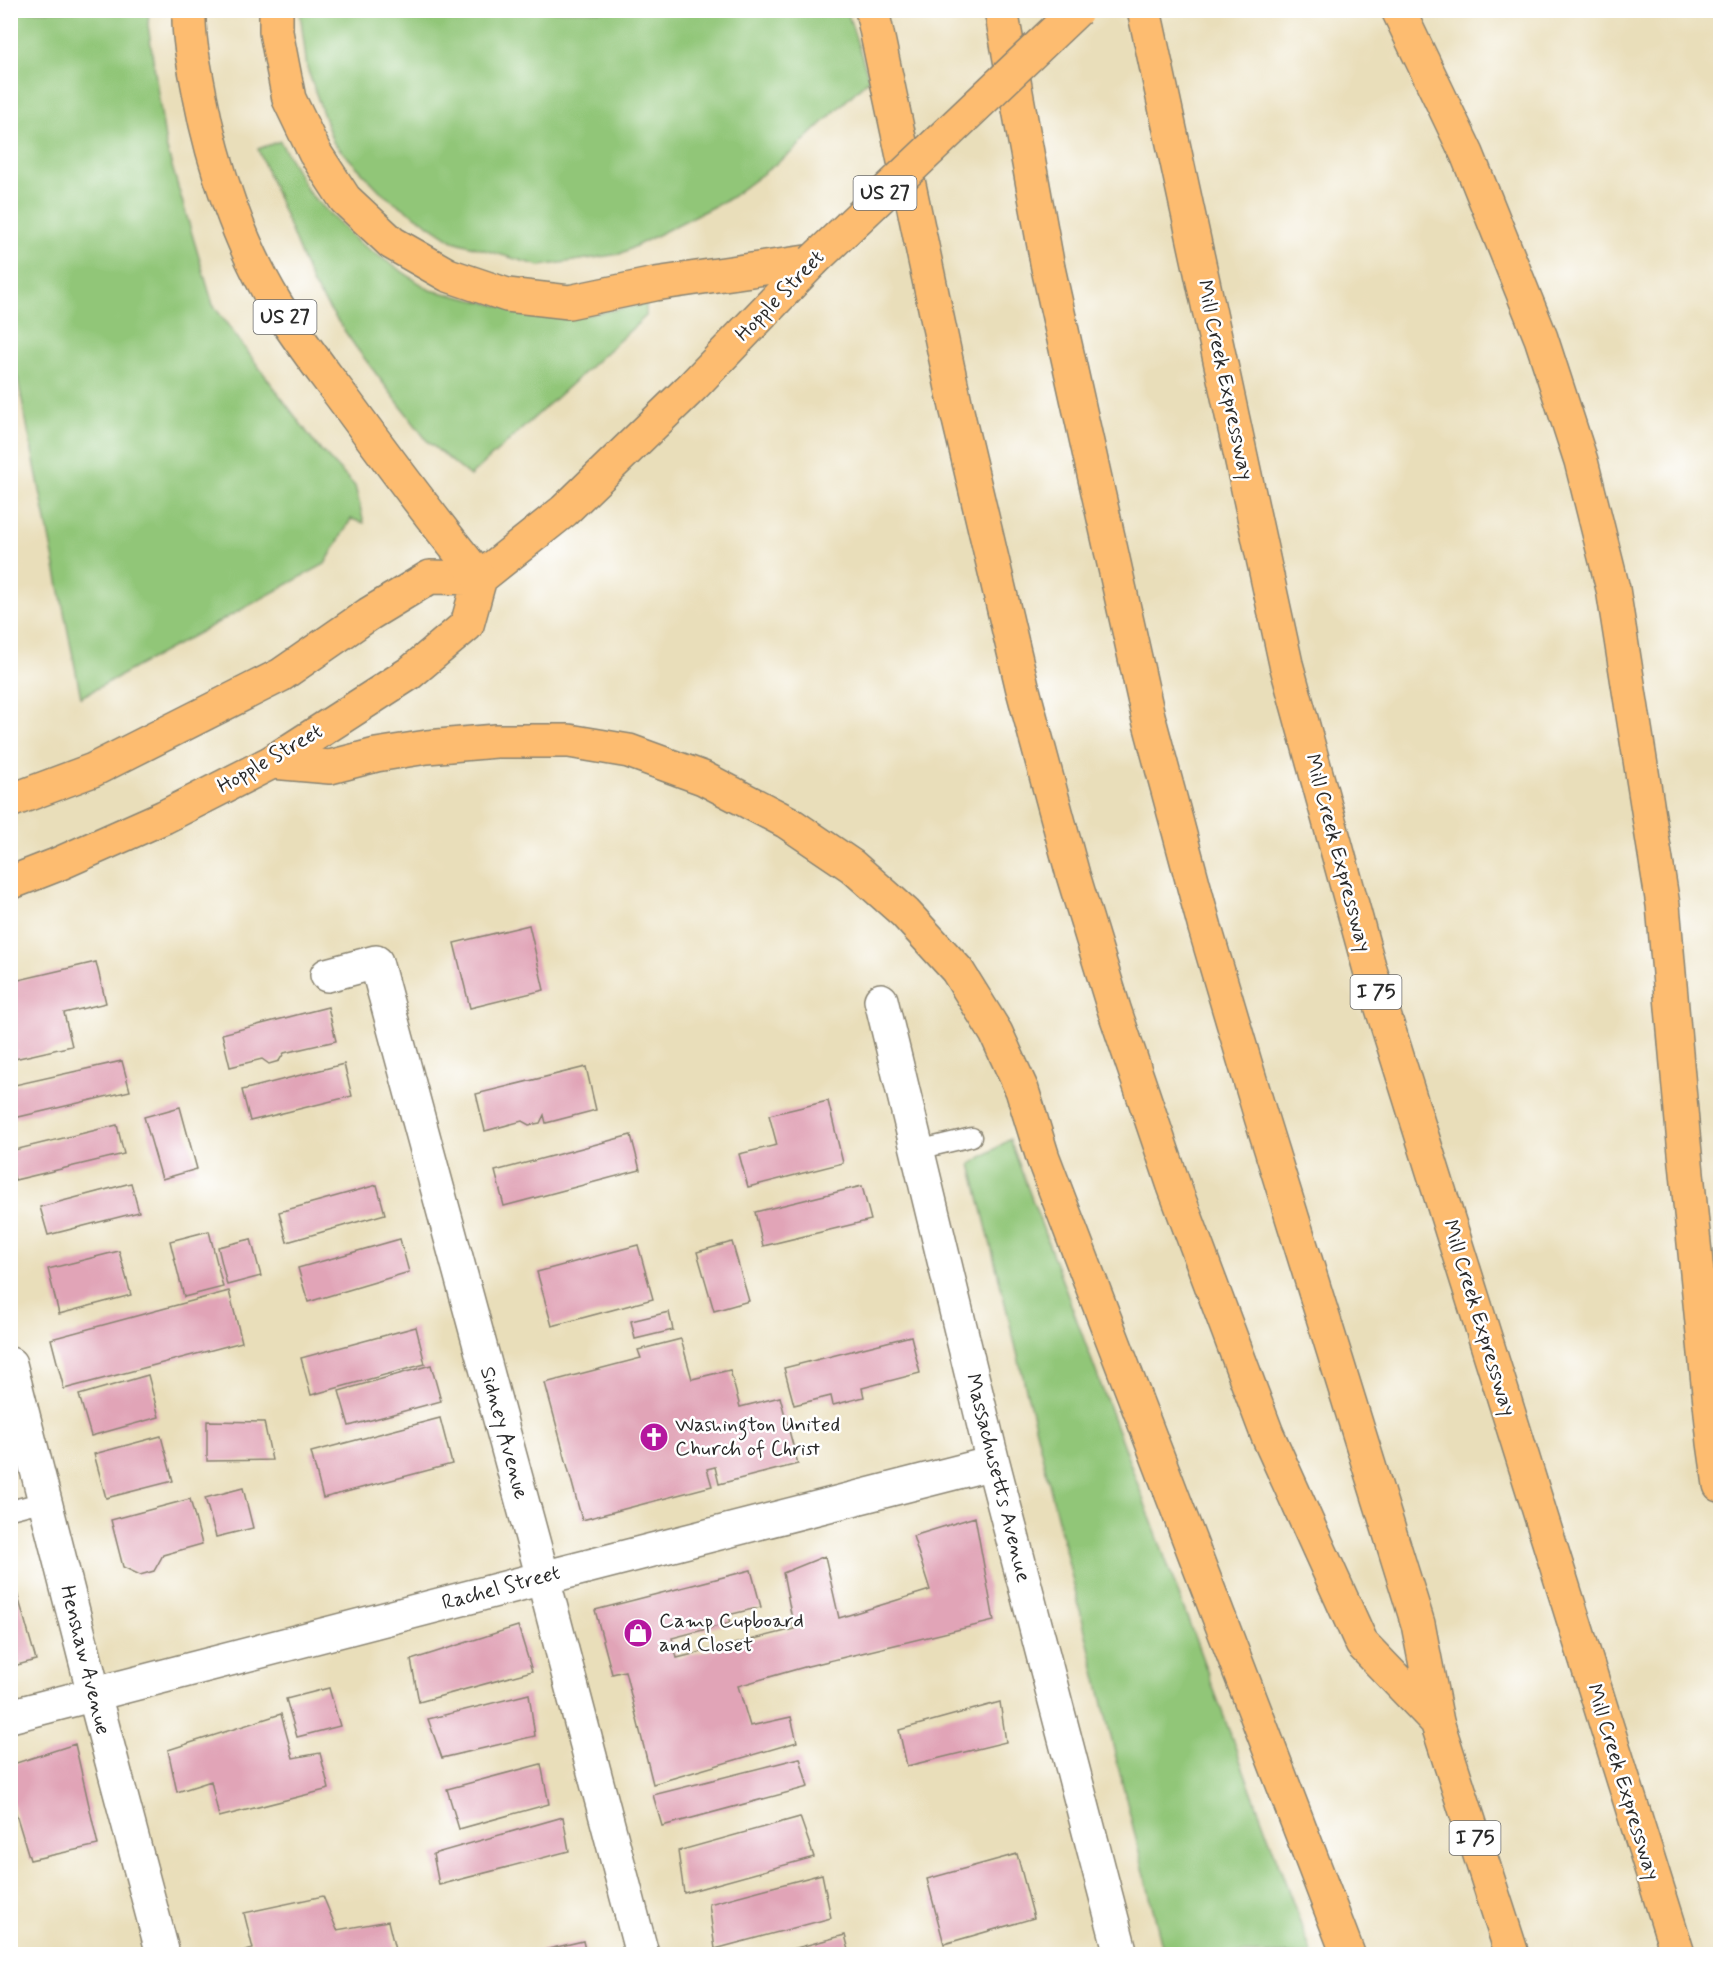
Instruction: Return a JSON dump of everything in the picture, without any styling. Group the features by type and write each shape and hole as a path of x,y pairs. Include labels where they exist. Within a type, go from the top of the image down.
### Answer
{"main road":[{"name":"US 27","path":"189,10 194,67 217,164 243,238 276,303 315,360 429,514 480,578"},
{"path":"276,10 276,32 289,99 315,153 345,199 393,243 448,275 507,295 568,302 655,284 813,261"},
{"path":"872,10 956,407 1023,690 1073,875 1114,1009 1174,1186 1267,1434 1362,1644 1437,1722"},
{"name":"I 75","path":"1001,10 1048,268 1148,716 1204,928 1419,1624 1437,1722 1512,1954"},
{"name":"Hopple Street","path":"10,883 56,866 164,817 272,762 410,673 467,625 480,578 564,511 693,386 813,261 1077,10"},
{"name":"Mill Creek Expressway","path":"1144,10 1286,664 1363,947 1677,1954"},
{"path":"1398,10 1476,176 1542,338 1581,460 1613,589 1664,905 1683,1133 1720,1485"},
{"path":"10,801 93,770 280,675 369,614 430,577 480,578"},
{"path":"272,762 330,767 376,755 427,747 495,741 569,741 629,751 703,778 787,822 852,866 913,921 957,970 996,1033 1022,1090 1043,1158 1348,1954"}],"street":[{"name":"Sidney Avenue","path":"327,975 376,962 642,1954"},
{"name":"Massachusetts Avenue","path":"881,1000 993,1463 1121,1954"},
{"name":"Henshaw Avenue","path":"11,1365 94,1694 163,1954"},
{"name":"Rachel Street","path":"10,1716 993,1463"}],"lane":[{"path":"918,1150 972,1137"},
{"path":"10,1510 45,1501"}],"green space":[{"path":"10,11 149,11 148,25 166,146 213,305 317,446 355,486 364,523 351,519 325,564 81,697 11,345"},
{"path":"300,11 847,11 869,79 792,152 730,198 620,254 540,266 453,241 384,195 333,142 307,68"},
{"path":"280,141 309,193 358,242 430,290 531,313 580,316 646,304 646,316 470,476 428,442 355,346 313,285 258,149"},
{"path":"1010,1139 1312,1954 1164,1954 971,1164"}],"building":[{"path":"529,925 544,990 470,1008 454,943"},
{"path":"96,962 106,1003 64,1013 72,1046 10,1060 10,982"},
{"path":"328,1007 336,1041 284,1053 279,1061 269,1064 262,1059 230,1067 222,1034"},
{"path":"122,1061 130,1091 10,1119 10,1086"},
{"path":"344,1064 352,1096 250,1121 242,1090"},
{"path":"586,1067 596,1110 546,1123 544,1115 540,1123 529,1125 522,1121 485,1131 476,1094"},
{"path":"828,1101 843,1163 748,1187 739,1154 777,1145 769,1115"},
{"path":"180,1107 197,1169 162,1179 144,1117"},
{"path":"117,1125 124,1154 15,1180 10,1163 10,1151"},
{"path":"631,1135 640,1170 504,1206 495,1171"},
{"path":"131,1183 139,1212 48,1235 40,1207"},
{"path":"377,1185 385,1214 287,1242 279,1212"},
{"path":"862,1186 871,1220 763,1246 755,1212"},
{"path":"209,1231 223,1287 184,1297 170,1241"},
{"path":"251,1239 261,1276 227,1285 218,1247"},
{"path":"400,1239 409,1272 308,1302 298,1268"},
{"path":"732,1242 749,1301 714,1311 697,1252"},
{"path":"638,1245 653,1299 552,1326 537,1272"},
{"path":"119,1251 131,1295 59,1314 48,1269"},
{"path":"229,1291 242,1342 64,1389 51,1339"},
{"path":"669,1312 673,1330 635,1339 631,1321"},
{"path":"416,1327 425,1364 311,1395 301,1358"},
{"path":"911,1336 920,1373 862,1388 864,1397 833,1405 831,1396 794,1405 784,1368"},
{"name":"Washington United Church of Christ","path":"681,1339 692,1379 730,1370 740,1407 780,1397 798,1464 719,1484 715,1467 707,1469 712,1486 582,1520 545,1383 641,1358 638,1350"},
{"path":"431,1365 441,1401 349,1426 339,1391"},
{"path":"148,1375 159,1417 91,1436 79,1395"},
{"path":"440,1418 452,1464 323,1498 311,1452"},
{"path":"207,1421 264,1422 272,1460 207,1461"},
{"path":"161,1436 173,1481 106,1498 94,1454"},
{"path":"243,1488 253,1528 216,1537 205,1498"},
{"path":"190,1499 202,1544 163,1555 154,1571 140,1575 123,1567 111,1520"},
{"path":"975,1517 994,1621 808,1666 738,1686 750,1726 791,1717 797,1742 653,1784 625,1671 612,1674 595,1610 751,1570 761,1607 728,1615 730,1623 672,1638 677,1658 794,1629 783,1573 825,1556 839,1618 930,1590 913,1536"},
{"path":"10,1568 36,1660 10,1667"},
{"path":"518,1626 532,1671 419,1702 411,1660"},
{"path":"329,1688 340,1726 297,1737 286,1699"},
{"path":"529,1694 535,1736 442,1758 428,1719"},
{"path":"1000,1702 1006,1742 907,1766 899,1730"},
{"path":"281,1714 293,1758 320,1753 329,1789 219,1817 211,1781 177,1792 168,1750"},
{"path":"75,1744 98,1845 30,1860 13,1804 10,1804 10,1765"},
{"path":"800,1758 808,1787 662,1826 653,1795"},
{"path":"541,1764 549,1804 459,1829 447,1789"},
{"path":"563,1817 569,1851 439,1885 433,1854"},
{"path":"800,1817 814,1857 684,1893 678,1851"},
{"path":"1017,1854 1034,1918 944,1944 927,1879"},
{"path":"822,1874 831,1918 715,1949 709,1904"},
{"path":"323,1896 337,1930 388,1921 396,1954 235,1954 253,1949 244,1913"},
{"path":"845,1935 850,1954 774,1954"},
{"path":"583,1941 586,1954 527,1954"}],"place":[{"name":"Washington United Church of Christ","path":"654,1437"},
{"name":"Camp Cupboard and Closet","path":"638,1633"}]}
